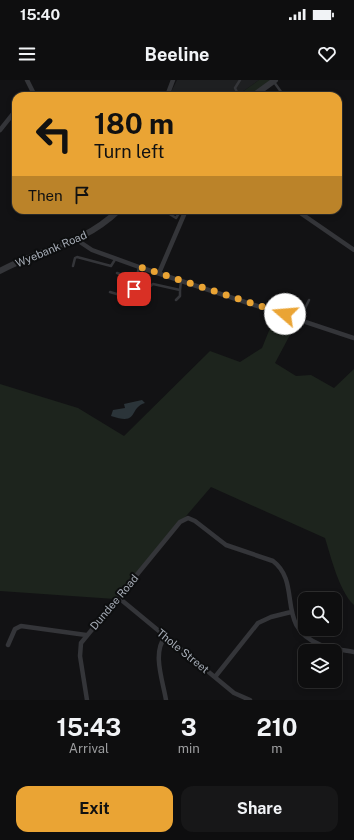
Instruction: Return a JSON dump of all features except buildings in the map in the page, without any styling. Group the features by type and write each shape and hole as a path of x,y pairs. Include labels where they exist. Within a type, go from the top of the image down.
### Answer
{"street":[{"path":"27,80 33,92"},
{"path":"168,92 172,80"},
{"path":"259,92 275,81"},
{"path":"0,130 12,115"},
{"name":"Wyebank Road","path":"0,271 77,240 93,231 113,214"},
{"path":"159,273 184,214"},
{"path":"302,214 354,250"},
{"path":"77,240 92,250 140,267 354,338"},
{"name":"Dundee Road","path":"87,700 80,650 86,635 119,598 180,522 186,519 195,521 226,545 273,561 279,566 286,577 290,612"},
{"name":"Thole Street","path":"119,598 234,693 250,700"},
{"path":"215,677 258,623 271,617 290,612 302,632 313,641 323,646 354,652"},
{"path":"8,645 15,629 21,626 86,635"},
{"path":"166,637 160,646 159,655 166,700"}],"lane":[{"path":"237,92 235,88 240,80"},
{"path":"275,81 282,92"},
{"path":"169,214 176,218 178,214"},
{"path":"72,266 75,258 77,257 111,266 116,258"},
{"path":"110,292 130,298 134,293 140,267"},
{"path":"118,273 136,280"},
{"path":"176,300 180,296 181,281"},
{"path":"148,288 153,284 180,290"},
{"path":"300,319 309,300"}],"shaded area":[{"path":"177,80 259,80 242,92 171,92"},
{"path":"259,80 276,80 259,92 242,92"},
{"path":"277,311 299,318 275,363 296,376 311,375 334,388 354,369 354,605 340,583 325,538 211,487 115,599 0,591 0,384 78,408 124,436 210,351 240,362 262,348"},
{"path":"142,400 145,403 140,405 130,418 120,419 111,416 113,410 125,408 124,404"}],"route":[{"path":"134,289 140,267 285,314"}]}
